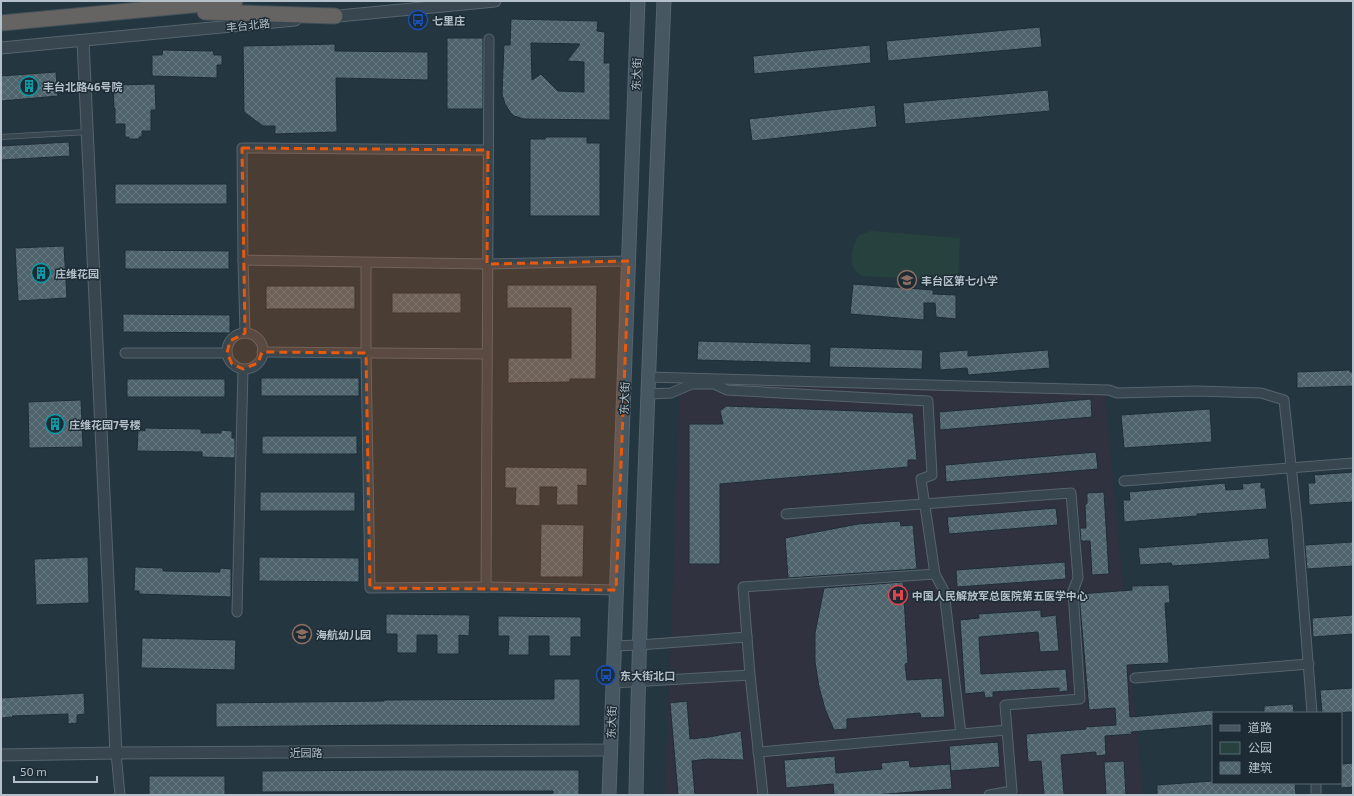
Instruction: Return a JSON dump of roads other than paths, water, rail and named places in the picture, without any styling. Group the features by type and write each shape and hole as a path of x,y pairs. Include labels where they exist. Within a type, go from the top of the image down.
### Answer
{"highway":[{"path":"1,23 235,1"},
{"path":"142,10 335,16"}],"main road":[{"name":"东大街","path":"609,795 638,1"},
{"path":"636,795 639,645 648,376 664,1"}],"street":[{"name":"丰台北路","path":"1,48 495,1"},
{"path":"486,587 489,39"},
{"path":"83,41 116,753 120,795"},
{"path":"245,333 242,148 488,150"},
{"path":"243,260 487,264 629,261"},
{"path":"366,263 370,588 486,587 616,590"},
{"path":"245,333 256,337 260,341 262,352 261,358 258,362 249,368 243,369 232,364 228,359 227,347 234,337 245,333"},
{"path":"262,352 487,354"},
{"path":"125,353 227,353"},
{"path":"237,612 243,369"},
{"path":"648,376 1109,390 1117,393 1196,391 1261,393 1284,400 1297,521 1312,712"},
{"path":"648,394 671,393 692,384 714,384 727,390 928,401 932,475 921,479 935,574 944,591 961,734"},
{"path":"1124,481 1353,463"},
{"path":"786,514 925,505 1071,493 1078,578 1072,591 1080,699 1005,705 1012,791 989,795"},
{"path":"763,795 750,675 743,587 935,574"},
{"path":"614,646 747,637"},
{"path":"1135,678 1309,664"},
{"path":"613,683 750,675"},
{"path":"758,752 1007,730"},
{"name":"近园路","path":"1,755 610,750"},
{"path":"1316,784 1316,795"}],"lane":[{"path":"1,137 88,132"}],"place":[{"name":"七里庄","path":"418,20"},
{"name":"丰台北路46号院","path":"29,86"},
{"name":"庄维花园","path":"41,273"},
{"name":"丰台区第七小学","path":"907,280"},
{"name":"庄维花园7号楼","path":"55,424"},
{"name":"中国人民解放军总医院第五医学中心","path":"898,595"},
{"name":"海航幼儿园","path":"302,634"},
{"name":"东大街北口","path":"606,675"}]}
